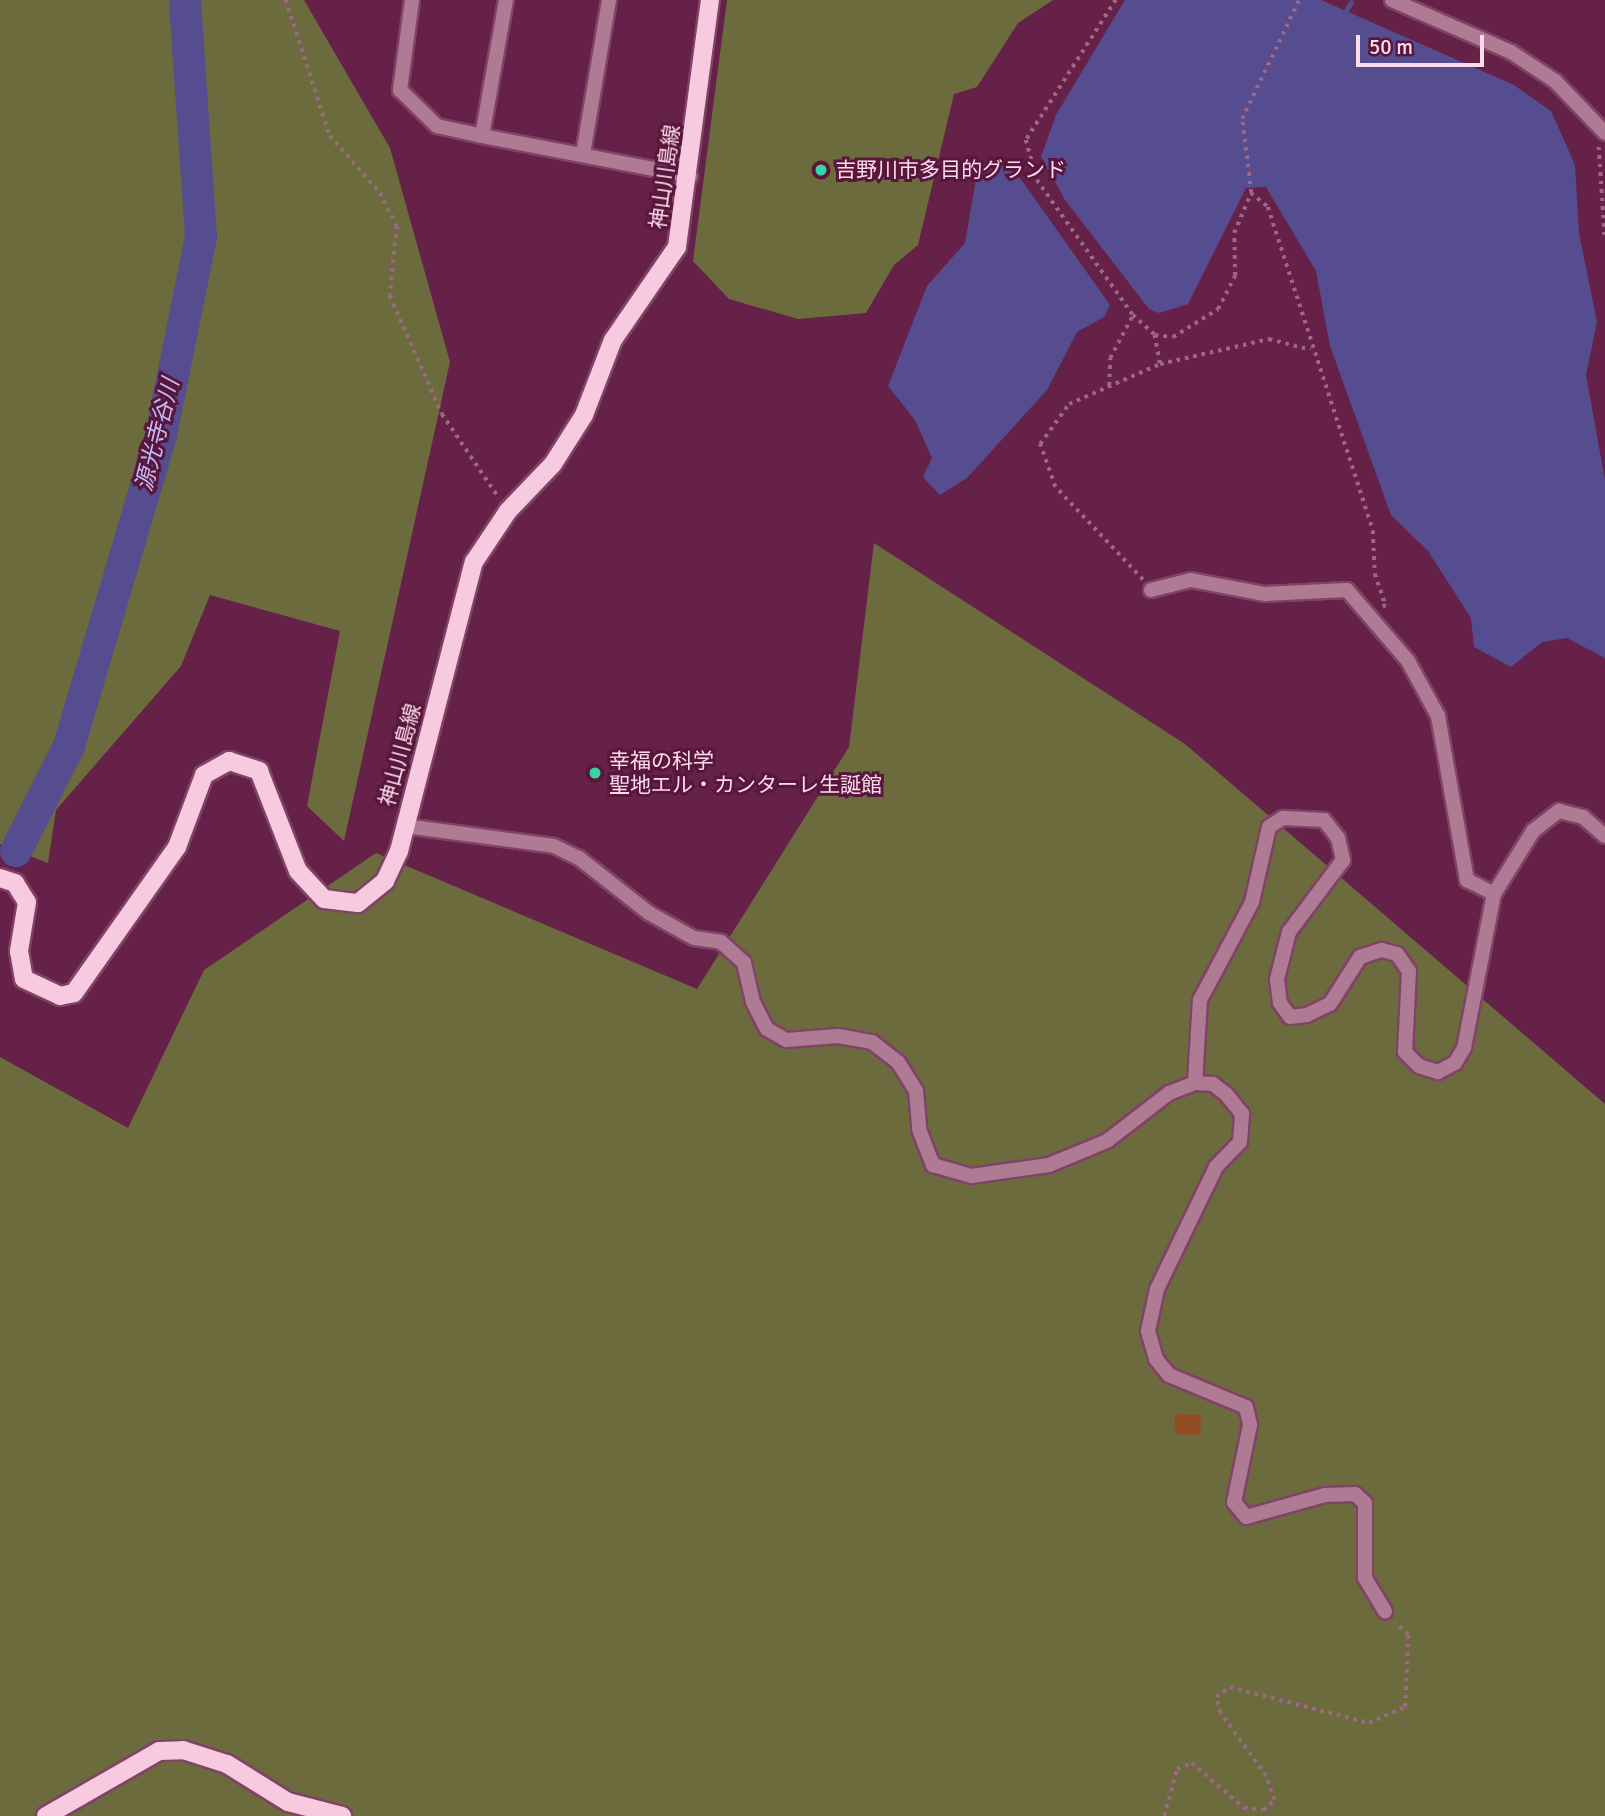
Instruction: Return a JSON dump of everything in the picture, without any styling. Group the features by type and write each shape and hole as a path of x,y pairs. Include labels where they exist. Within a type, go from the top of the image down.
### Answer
{"main road":[{"name":"神山川島線","path":"0,878 15,883 27,902 19,951 24,979 60,996 83,984 116,925 177,847 204,775 215,765 246,762 259,771 298,871 324,898 341,904 358,903 385,881 405,827 474,562 508,511 553,464 584,415 613,340 677,247 690,176 710,0"},
{"path":"46,1816 159,1751 183,1750 227,1764 288,1802 342,1816"}],"street":[{"path":"412,0 400,90 437,126 690,176"},
{"path":"482,136 506,0"},
{"path":"583,154 609,0"},
{"path":"1392,0 1511,52 1555,81 1602,131"},
{"path":"1151,590 1191,580 1264,594 1348,590 1408,661 1437,716 1467,880 1494,894"},
{"path":"1195,1083 1200,1000 1252,902 1269,827 1283,818 1324,820 1343,860 1289,932 1278,967 1280,1003 1290,1017 1307,1015 1329,1004 1360,957 1382,950 1397,954 1409,971 1405,1052 1419,1066 1438,1072 1455,1063 1464,1048 1494,894 1533,831 1559,811 1583,817 1605,836"},
{"path":"405,827 554,846 579,858 649,913 694,938 721,942 744,963 753,1002 768,1029 786,1040 838,1036 872,1042 898,1062 916,1091 919,1129 933,1165 971,1176 1049,1165 1107,1141 1168,1093 1195,1083 1213,1084 1226,1094 1242,1114 1240,1142 1216,1167 1157,1289 1148,1331 1156,1359 1169,1375 1246,1407 1250,1425 1234,1502 1246,1517 1325,1495 1355,1494 1365,1503 1365,1578 1385,1611"}],"path":[{"path":"286,0 330,136 380,193 397,226 390,296 442,414 508,511"},
{"path":"1116,0 1026,140 1037,180 1133,315 1155,335 1173,337 1218,309 1235,276 1234,233 1251,193 1242,119 1299,0"},
{"path":"1602,131 1605,239"},
{"path":"1251,193 1268,207 1311,350 1373,531 1375,574 1386,606 1367,611"},
{"path":"1109,386 1110,358 1133,315"},
{"path":"1155,335 1160,364"},
{"path":"1151,590 1115,544 1055,487 1040,444 1069,404 1160,364 1269,339 1311,350"},
{"path":"1164,1816 1177,1769 1192,1763 1244,1808 1263,1811 1274,1800 1266,1776 1220,1713 1216,1697 1230,1687 1369,1723 1405,1707 1408,1634 1385,1611"}],"shaded area":[{"path":"0,0 304,0 390,148 450,362 344,841 307,806 340,631 210,595 181,666 56,810 48,863 0,844"},
{"name":"吉野川市多目的グランド","path":"727,0 1053,0 1018,23 977,87 954,94 918,245 894,265 866,313 798,319 729,299 693,261"},
{"path":"1125,0 1321,0 1514,85 1551,111 1575,165 1579,233 1597,322 1586,375 1605,480 1605,658 1567,638 1542,642 1511,667 1474,647 1471,618 1428,551 1391,515 1330,346 1316,271 1266,187 1246,188 1188,304 1159,313 1149,309 1065,200 1041,157 1056,115"},
{"path":"988,161 1006,164 1023,182 1110,305 1104,317 1077,332 1047,390 967,478 940,495 923,477 932,458 915,420 888,386 927,286 965,243 976,179"},
{"path":"874,543 1185,744 1605,1104 1605,1816 0,1816 0,1057 128,1128 204,970 376,853 697,989 849,747"}],"building":[{"path":"1175,1414 1201,1415 1200,1435 1174,1434"}],"waterway":[{"name":"源光寺谷川","path":"16,851 69,746 161,435 201,237 185,0"},
{"path":"1346,11 1351,2"}],"place":[{"name":"吉野川市多目的グランド","path":"821,170"},
{"name":"幸福の科学 聖地エル・カンターレ生誕館","path":"595,773"}]}
